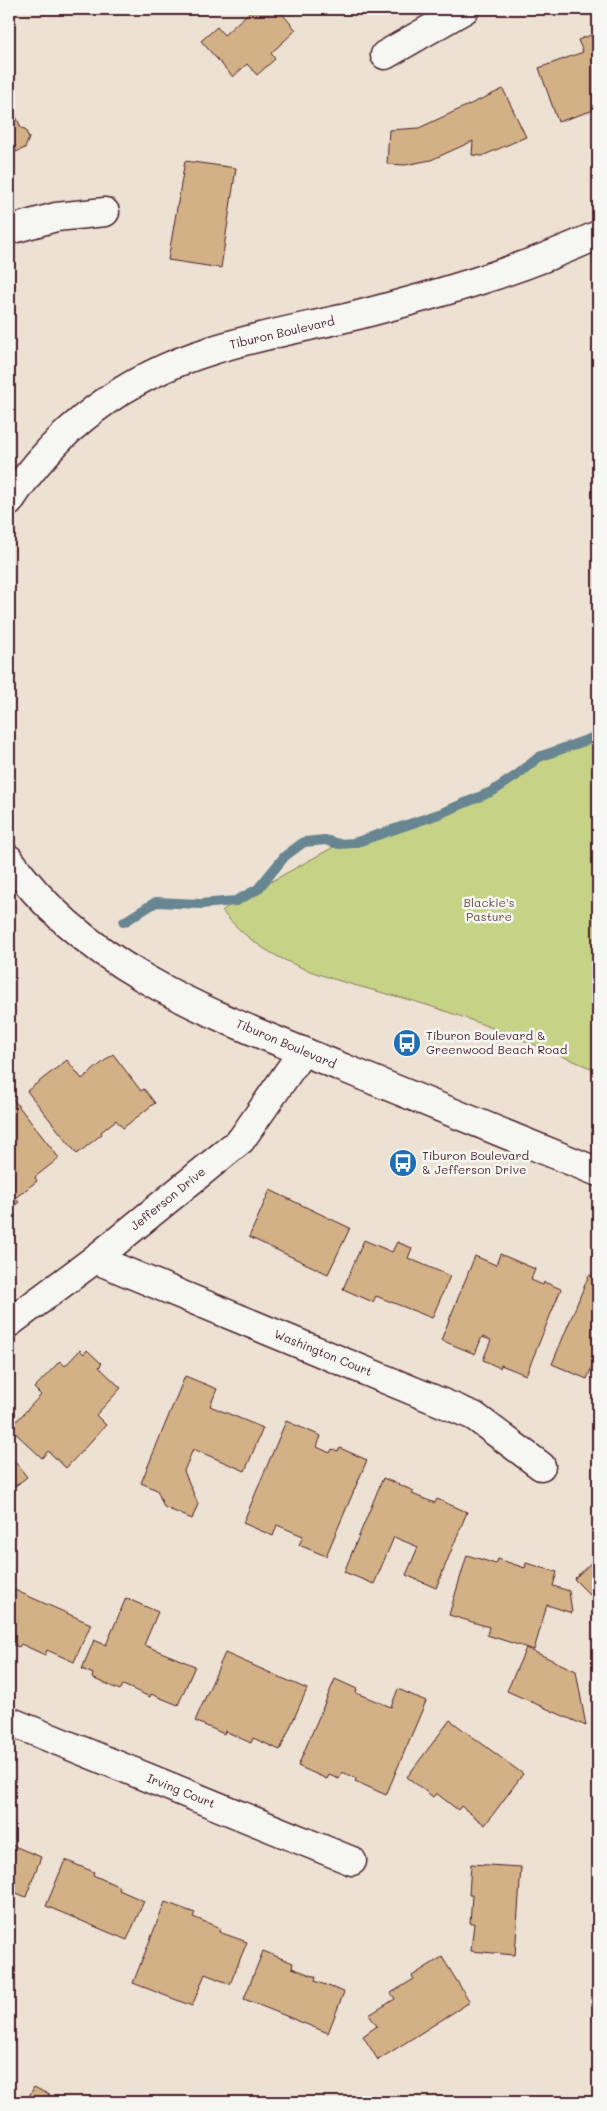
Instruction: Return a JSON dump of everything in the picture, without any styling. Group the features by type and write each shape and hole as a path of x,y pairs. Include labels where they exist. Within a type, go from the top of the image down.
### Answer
{"street":[{"path":"385,55 466,9"},
{"path":"9,230 56,217 105,212"},
{"name":"Tiburon Boulevard","path":"9,502 38,463 82,418 139,380 173,364 250,340 341,319 451,290 526,264 598,235"},
{"name":"Tiburon Boulevard","path":"9,859 43,902 68,926 116,963 143,978 214,1013 303,1051 598,1172"},
{"name":"Jefferson Drive","path":"9,1323 95,1259 241,1140 303,1051"},
{"name":"Washington Court","path":"95,1259 474,1416 541,1466"},
{"name":"Irving Court","path":"9,1721 352,1861"}],"green space":[{"name":"Blackie's Pasture","path":"598,736 598,1071 457,1015 407,999 349,984 293,964 267,950 243,933 222,911 236,901 339,844 354,843 439,814 493,791 539,757"}],"building":[{"path":"253,9 278,9 296,30 271,53 275,59 257,75 247,64 233,77 201,41 217,27 224,35"},
{"path":"591,35 593,39 597,38 598,42 598,105 593,107 594,110 558,122 539,68 583,52 578,40"},
{"path":"503,89 526,137 482,156 472,155 473,141 431,160 405,165 387,164 389,130 419,128"},
{"path":"9,100 21,128 25,129 29,138 25,148 9,155"},
{"path":"185,161 236,168 221,268 168,260"},
{"path":"113,1054 141,1091 144,1089 155,1103 123,1128 116,1120 77,1154 27,1091 67,1060 82,1079"},
{"path":"9,1094 59,1158 35,1177 37,1181 15,1198 19,1202 9,1210"},
{"path":"270,1190 350,1228 328,1274 249,1237"},
{"path":"364,1240 392,1252 397,1242 412,1248 408,1258 450,1276 432,1318 376,1296 373,1302 343,1289"},
{"path":"500,1254 535,1269 531,1280 543,1285 544,1282 561,1289 526,1375 501,1365 500,1368 483,1360 491,1340 482,1337 475,1354 441,1340 475,1256 496,1265"},
{"path":"589,1275 598,1279 598,1352 587,1379 552,1364"},
{"path":"80,1350 84,1354 87,1350 102,1364 99,1367 121,1388 96,1415 106,1425 66,1468 48,1451 42,1458 10,1428 41,1395 34,1388 60,1361 65,1366"},
{"path":"185,1376 217,1389 210,1406 263,1428 245,1471 193,1449 184,1471 198,1504 192,1519 164,1507 157,1490 141,1483"},
{"path":"286,1421 321,1436 317,1447 330,1453 332,1449 338,1451 340,1448 367,1460 326,1556 299,1545 303,1536 277,1525 273,1536 243,1523"},
{"path":"9,1454 27,1477 9,1491"},
{"path":"383,1478 414,1491 412,1494 435,1503 437,1499 467,1512 436,1588 406,1575 418,1547 394,1537 374,1584 344,1572"},
{"path":"598,1552 598,1603 574,1579 597,1557 595,1555"},
{"path":"467,1555 496,1564 498,1559 525,1568 526,1563 557,1572 553,1586 569,1591 572,1613 547,1605 534,1650 487,1635 489,1627 449,1615"},
{"path":"10,1588 91,1624 74,1662 47,1650 45,1655 21,1644 19,1647 9,1643"},
{"path":"126,1598 158,1612 144,1645 195,1666 178,1705 151,1694 150,1697 123,1685 120,1690 92,1678 93,1674 82,1669 94,1640 106,1645"},
{"path":"526,1648 576,1671 586,1726 507,1691"},
{"path":"225,1653 307,1689 280,1750 253,1738 251,1743 225,1731 224,1734 195,1721"},
{"path":"335,1679 357,1689 356,1693 391,1707 398,1689 426,1701 386,1795 355,1781 356,1778 342,1772 339,1779 329,1775 327,1779 298,1766"},
{"path":"450,1720 523,1774 485,1825 461,1806 458,1810 436,1793 433,1797 407,1777"},
{"path":"9,1844 41,1857 26,1897 9,1890"},
{"path":"65,1860 94,1872 93,1875 120,1887 119,1890 144,1901 127,1940 46,1906"},
{"path":"471,1864 521,1867 515,1955 471,1951 474,1923 470,1923 472,1895 469,1895"},
{"path":"165,1902 195,1913 193,1917 220,1928 219,1932 247,1942 230,1984 205,1974 192,2006 133,1983"},
{"path":"263,1951 293,1963 292,1968 316,1977 315,1981 344,1992 328,2033 244,1999"},
{"path":"442,1957 470,2002 378,2060 363,2036 377,2026 369,2015 395,1999 391,1993 414,1979 412,1976"},
{"path":"34,2087 63,2102 26,2102"},
{"path":"9,2094 26,2102 9,2102"}],"waterway":[{"path":"124,922 156,902 200,904 236,901 258,889 285,856 304,842 325,840 339,844 354,843 439,814 493,791 539,757 598,736"}],"place":[{"name":"Tiburon Boulevard & Greenwood Beach Road","path":"407,1043"},
{"name":"Tiburon Boulevard & Jefferson Drive","path":"403,1163"}]}
